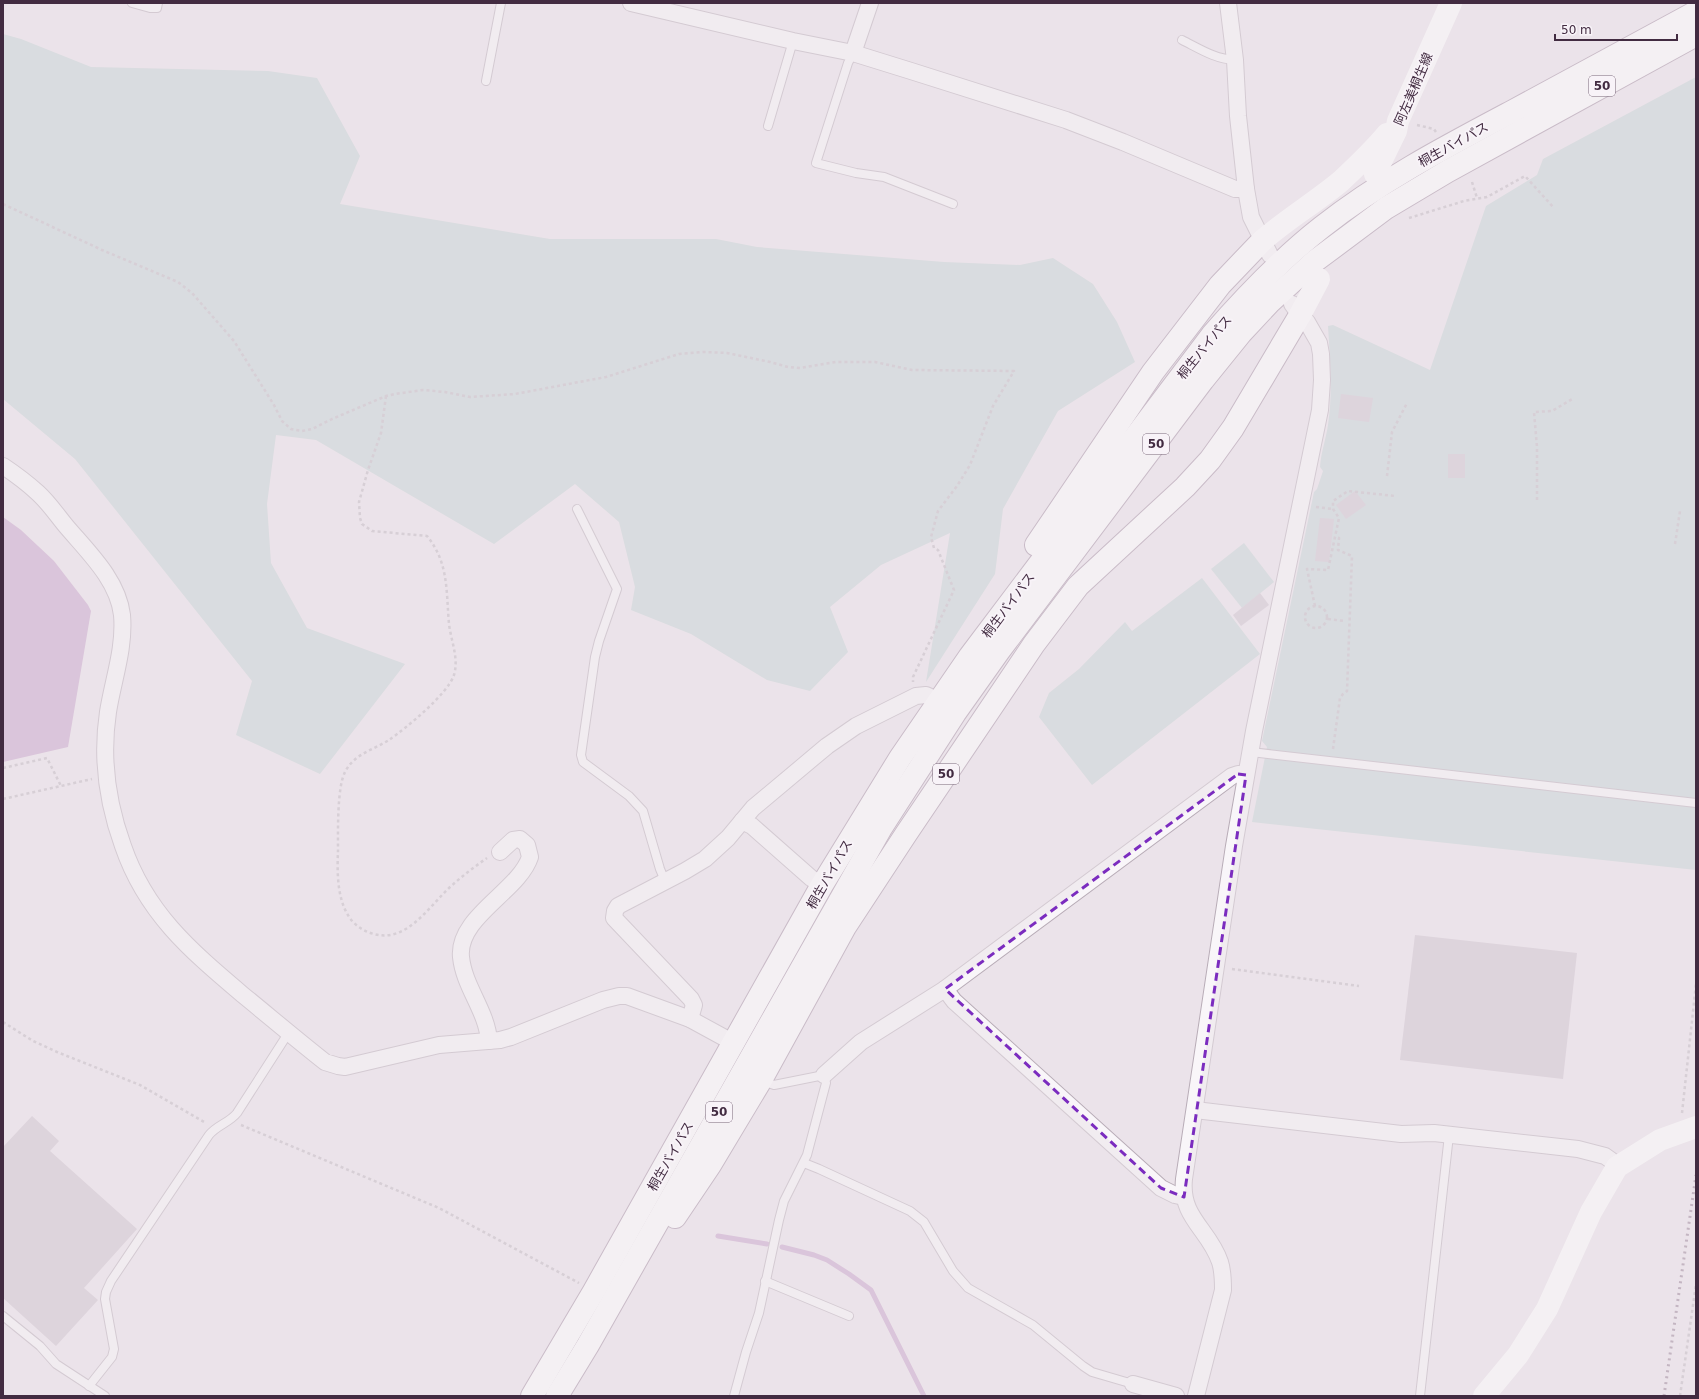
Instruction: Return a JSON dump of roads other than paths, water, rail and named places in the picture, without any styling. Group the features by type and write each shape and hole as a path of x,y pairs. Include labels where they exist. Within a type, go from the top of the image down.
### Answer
{"main road":[{"name":"阿左美桐生線","path":"1375,174 1396,130 1406,123 1451,3"},
{"name":"桐生バイパス","path":"532,1396 594,1291 822,885 872,802 970,656 1212,335 1247,295 1303,243 1347,209 1408,169 1453,143 1696,12"},
{"name":"桐生バイパス","path":"557,1396 588,1345 881,828 955,713 1000,651 1241,333 1269,303 1315,261 1386,208 1488,149 1696,35"},
{"path":"970,656 995,605 1153,372 1220,285 1266,248 1276,229 1340,181 1406,123"},
{"path":"1296,310 1319,279"},
{"name":"50","path":"633,1264 659,1240 710,1165 761,1080 845,927 1034,644 1078,586 1185,486 1210,460 1233,428 1296,310"},
{"path":"1484,1396 1518,1355 1547,1309 1591,1212 1617,1167 1647,1146 1691,1129"}],"street":[{"path":"631,3 652,5 793,41 853,53 1066,120 1235,189 1246,189"},
{"path":"853,53 870,3"},
{"path":"1228,3 1235,60 1238,116 1246,189 1251,217 1266,248"},
{"path":"1196,1396 1223,1290 1223,1281 1220,1262 1188,1210 1184,1197 1184,1179 1246,775 1258,709 1320,410 1322,380 1319,343 1307,322 1296,310"},
{"path":"3,466 39,494 96,562 116,593 122,614 122,638 108,712 104,747 106,776 109,800 123,847 145,895 159,914 198,958 325,1062 346,1067 439,1045 489,1041 511,1037 603,1000 619,996 627,996 690,1019 734,1043"},
{"path":"690,1019 694,1004 691,999 614,918 618,906 705,859 728,838 753,808 827,746 856,726 916,696 926,695 939,701"},
{"path":"824,1075 861,1042 944,989 1232,776 1238,774 1246,775"},
{"path":"742,820 752,826 811,878 822,885"},
{"path":"489,1041 488,1029 469,985 461,957 462,947 467,931 523,870 530,857 527,845 520,839 513,840 500,852"},
{"path":"944,989 954,1001 1161,1188 1174,1195 1184,1197"},
{"path":"1195,1110 1401,1134 1434,1133 1578,1149 1605,1156 1617,1167"},
{"path":"1132,1384 1176,1396"}],"lane":[{"path":"132,3 150,8 157,8 158,3"},
{"path":"486,81 501,3"},
{"path":"1182,40 1223,60 1235,60"},
{"path":"768,126 793,41"},
{"path":"853,53 848,62 816,163 856,173 884,177 953,204"},
{"path":"577,509 618,589 599,641 595,657 581,755 583,762 629,796 643,811 665,881"},
{"path":"1251,752 1696,803"},
{"path":"89,1386 112,1357 114,1349 106,1305 106,1292 214,1129 233,1119 288,1032"},
{"path":"734,1396 759,1313 784,1201 804,1164 826,1083 824,1075 774,1085 761,1080"},
{"path":"1420,1396 1449,1135"},
{"path":"804,1164 819,1169 910,1211 924,1222 952,1272 968,1288 1033,1325 1092,1372 1132,1384"},
{"path":"766,1281 849,1316"},
{"path":"3,1316 40,1346 56,1364 105,1396"}],"waterway":[{"path":"718,1236 767,1244"},
{"path":"782,1247 827,1260 871,1290 924,1396"}],"railway":[{"path":"1664,1396 1696,1175"}]}
